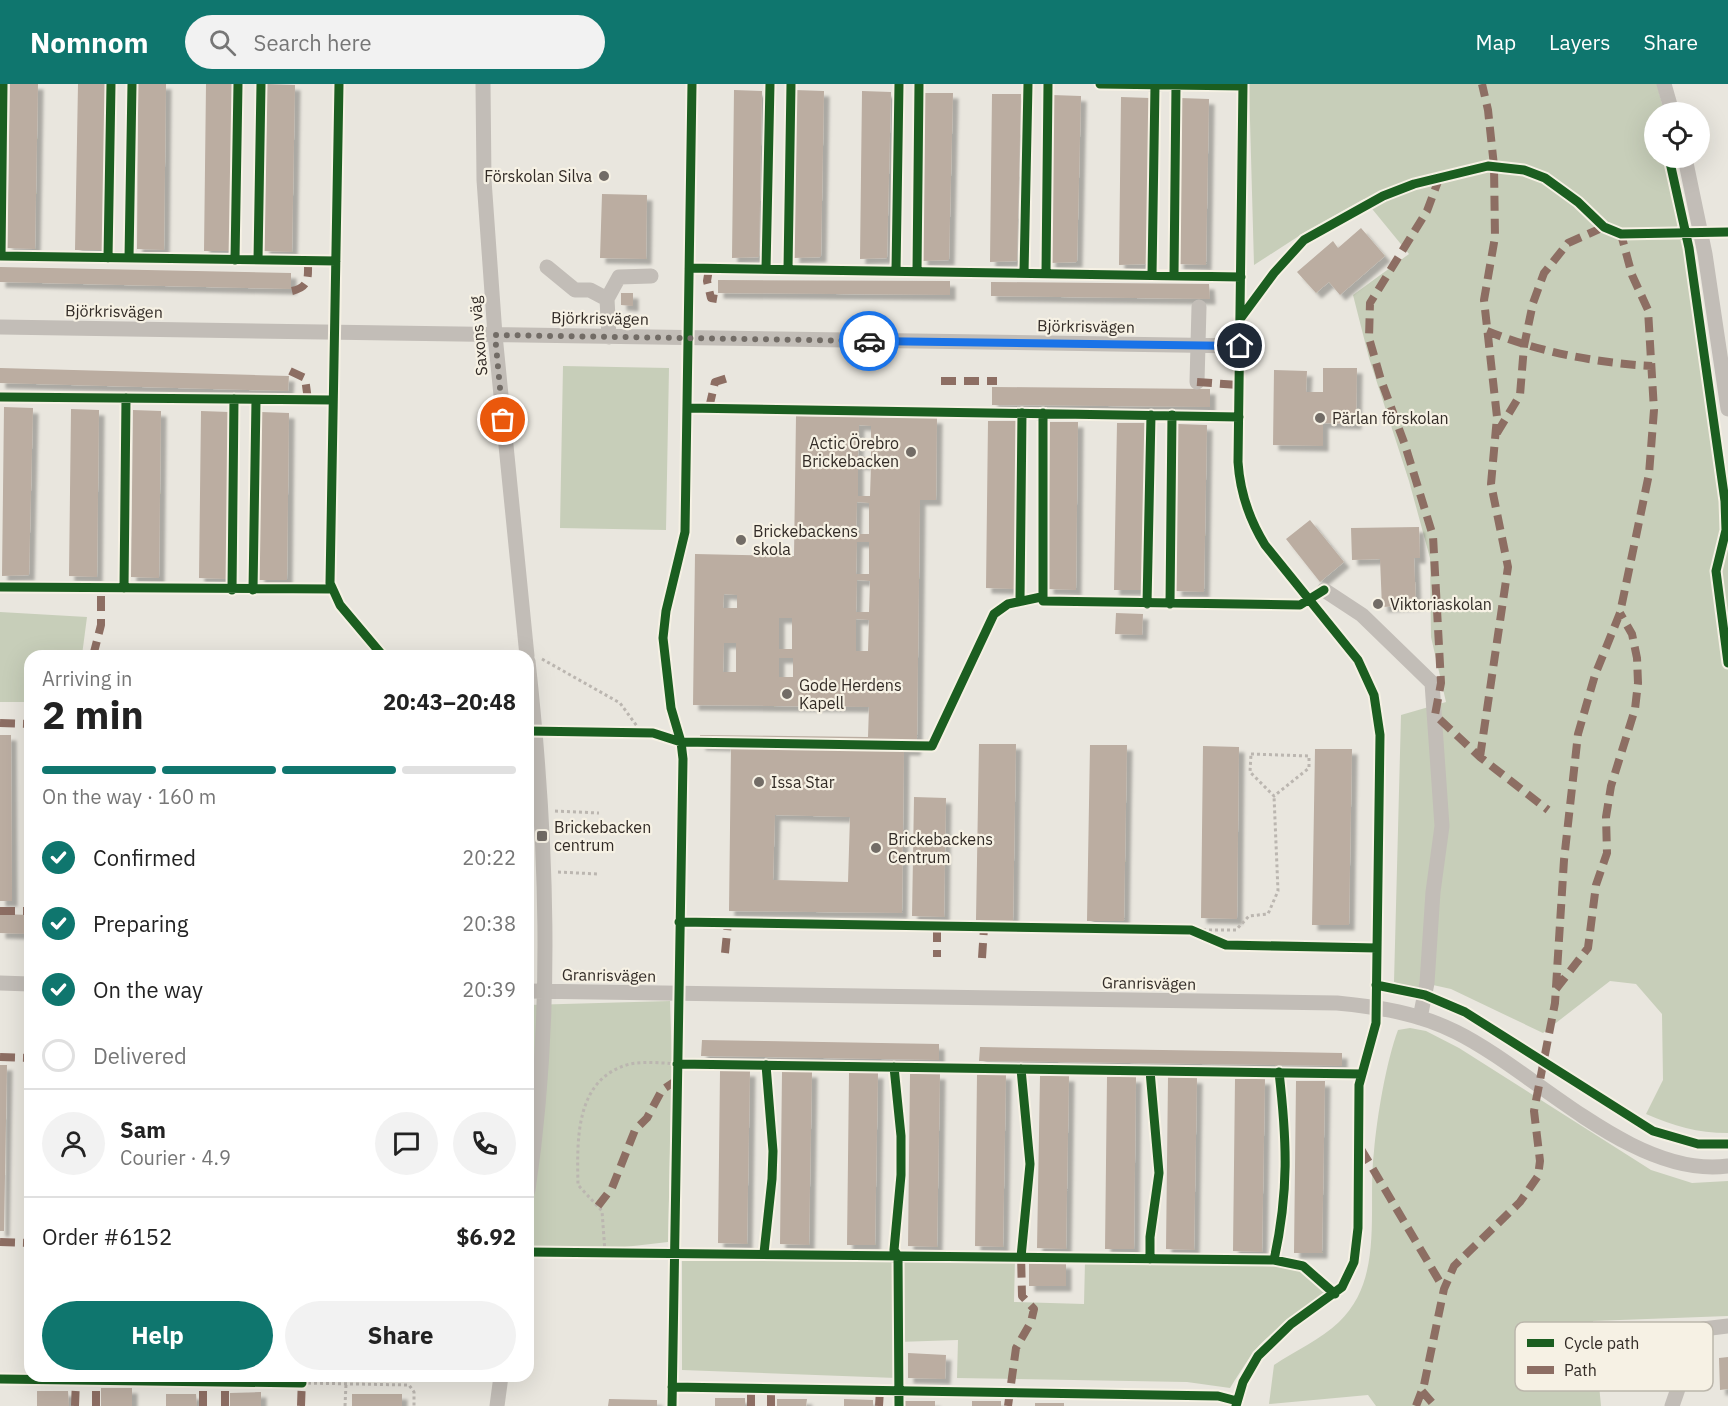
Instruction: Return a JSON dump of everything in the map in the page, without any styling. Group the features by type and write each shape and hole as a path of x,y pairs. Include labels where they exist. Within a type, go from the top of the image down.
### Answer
{"street":[{"name":"Saxons väg","path":"483,84 484,180 495,335 526,650"},
{"path":"1664,84 1669,102"},
{"path":"1687,168 1705,254 1728,409"},
{"path":"547,267 575,291 590,290 607,299"},
{"path":"609,337 607,299 619,277 651,276"},
{"path":"1197,382 1199,307"},
{"name":"Björkrisvägen","path":"0,327 1240,346"},
{"path":"1324,590 1362,615 1432,683 1442,826 1433,892 1427,983 1420,1018"},
{"name":"Saxons väg","path":"534,740 542,836 544,992 534,1116"},
{"path":"0,983 24,984"},
{"name":"Granrisvägen","path":"534,991 1337,1003 1388,1008 1456,1032 1634,1148 1683,1163 1728,1166"},
{"path":"1713,1328 1728,1326"},
{"path":"497,1406 500,1382"},
{"path":"1672,1406 1677,1391"}],"path":[{"path":"534,659 620,702 642,733"},
{"path":"1191,930 1236,930 1249,916 1268,914 1278,891 1274,796 1250,772 1251,753 1309,756 1309,768 1274,796"},
{"path":"555,811 599,813"},
{"path":"558,872 598,874"},
{"path":"605,1252 602,1211 578,1185 578,1149 584,1107 593,1087 608,1074 631,1064 677,1064"},
{"path":"302,1383 409,1384 414,1392 414,1406"},
{"path":"345,1406 346,1383"}],"green space":[{"path":"1249,84 1657,84 1662,102 1644,102 1644,168 1675,168 1728,492 1728,1133 1686,1128 1646,1114 1663,1080 1662,1014 1636,984 1610,981 1543,1033 1451,989 1433,985 1418,991 1394,982 1401,715 1446,702 1431,637 1430,558 1409,481 1369,358 1353,295 1409,254 1364,199 1305,232 1254,265"},
{"path":"563,366 669,368 666,530 560,528"},
{"path":"0,612 87,617 83,650 24,650 24,702 0,702"},
{"path":"670,1001 672,1062 668,1242 616,1248 534,1247 534,1005"},
{"path":"1410,1028 1426,1031 1459,1048 1651,1170 1692,1183 1728,1181 1728,1316 1593,1322 1515,1322 1515,1391 1600,1391 1601,1406 1376,1406 1368,1395 1269,1404 1274,1365 1339,1322 1353,1304 1363,1285 1371,1241 1372,1173 1377,1122 1398,1030"},
{"path":"682,1257 1015,1259 1014,1302 1084,1304 1085,1262 1301,1267 1330,1292 1310,1309 1266,1339 1249,1358 1230,1388 1187,1382 957,1378 958,1340 897,1342 896,1378 682,1370"}],"building":[{"path":"10,84 38,84 35,249 7,248"},
{"path":"78,84 106,84 103,250 75,250"},
{"path":"138,84 166,84 164,250 137,249"},
{"path":"206,84 234,84 232,251 204,251"},
{"path":"267,84 295,85 292,252 264,251"},
{"path":"734,90 762,91 759,257 732,258"},
{"path":"795,90 824,91 821,257 794,258"},
{"path":"862,91 891,92 887,258 860,259"},
{"path":"924,93 953,93 949,260 922,261"},
{"path":"992,94 1021,94 1017,261 990,262"},
{"path":"1052,95 1081,96 1077,262 1050,263"},
{"path":"1121,97 1150,98 1146,264 1119,265"},
{"path":"1180,98 1209,99 1206,265 1178,264"},
{"path":"602,194 647,195 646,259 600,258"},
{"path":"1361,228 1385,256 1340,295 1329,282 1316,293 1297,272 1333,241 1338,248"},
{"path":"0,267 291,273 291,289 0,282"},
{"path":"718,280 950,281 950,295 718,293"},
{"path":"991,282 1209,284 1210,299 991,296"},
{"path":"621,293 633,293 633,306 621,305"},
{"path":"0,368 289,376 288,391 0,383"},
{"path":"1323,368 1357,368 1356,424 1323,423 1323,446 1273,445 1274,370 1307,371 1306,392 1323,392"},
{"path":"992,387 1210,389 1210,407 992,405"},
{"path":"4,407 33,408 29,575 2,576"},
{"path":"71,409 99,410 97,577 69,576"},
{"path":"133,410 161,411 159,578 131,577"},
{"path":"201,411 229,412 227,579 199,578"},
{"path":"261,412 289,413 287,580 259,580"},
{"path":"796,416 937,418 936,500 920,500 917,738 915,750 904,750 902,913 729,911 731,746 700,745 700,735 868,737 869,707 693,705 695,554 794,556","holes":["859,425 871,426 871,457 858,457","858,464 871,465 870,496 858,496","857,502 869,503 869,534 856,534","857,542 869,542 869,574 856,574","857,580 870,581 869,612 856,612","724,594 737,595 737,608 723,608","779,618 792,618 792,649 779,649","856,619 869,620 868,651 856,651","724,643 736,643 736,672 723,672","779,658 793,658 793,677 779,677","775,815 850,817 848,882 773,880"]},
{"path":"988,421 1016,421 1014,589 986,588"},
{"path":"1050,422 1078,422 1076,590 1048,589"},
{"path":"1117,423 1145,423 1142,590 1114,590"},
{"path":"1178,424 1207,425 1204,592 1176,591"},
{"path":"1310,520 1344,562 1320,582 1286,539"},
{"path":"1419,527 1420,558 1414,558 1416,605 1382,607 1380,559 1352,560 1351,528"},
{"path":"1116,613 1143,614 1142,635 1115,634"},
{"path":"0,735 11,735 12,901 0,901"},
{"path":"979,744 1016,744 1013,921 976,920"},
{"path":"1090,745 1127,745 1124,921 1087,921"},
{"path":"1203,746 1239,747 1237,919 1201,918"},
{"path":"1315,749 1352,749 1349,925 1312,925"},
{"path":"914,797 946,798 944,917 912,916"},
{"path":"0,914 24,915 24,934 0,933"},
{"path":"702,1040 939,1044 939,1060 701,1056"},
{"path":"980,1047 1342,1053 1342,1066 979,1061"},
{"path":"0,1065 7,1065 4,1231 0,1231"},
{"path":"720,1071 750,1071 747,1244 718,1243"},
{"path":"782,1072 812,1072 809,1245 780,1244"},
{"path":"849,1073 878,1073 875,1245 847,1245"},
{"path":"910,1074 940,1074 937,1247 908,1246"},
{"path":"977,1074 1006,1074 1003,1247 975,1246"},
{"path":"1040,1076 1069,1076 1066,1249 1037,1248"},
{"path":"1107,1077 1136,1077 1134,1249 1105,1249"},
{"path":"1168,1077 1197,1078 1194,1250 1166,1249"},
{"path":"1235,1079 1265,1079 1262,1252 1233,1251"},
{"path":"1296,1081 1325,1081 1322,1253 1294,1253"},
{"path":"1029,1262 1066,1263 1066,1286 1029,1286"},
{"path":"908,1353 946,1355 945,1379 908,1378"},
{"path":"1728,1357 1728,1389 1720,1390 1719,1358"},
{"path":"101,1388 132,1388 132,1406 101,1406"},
{"path":"37,1391 68,1391 69,1406 37,1406"},
{"path":"261,1392 261,1406 230,1406 230,1393"},
{"path":"166,1394 196,1394 197,1406 166,1406"},
{"path":"352,1394 402,1394 402,1406 352,1406"},
{"path":"715,1398 745,1398 745,1406 715,1406"},
{"path":"609,1399 657,1400 657,1406 608,1406"},
{"path":"777,1399 807,1399 806,1406 777,1406"},
{"path":"844,1399 873,1400 873,1406 844,1406"},
{"path":"905,1401 935,1401 935,1406 905,1406"},
{"path":"972,1401 1001,1401 1001,1406 972,1406"},
{"path":"1035,1403 1064,1403 1064,1406 1035,1406"}],"marked path":[{"path":"1480,757 1508,567 1491,484 1497,417 1484,300 1495,237 1494,166 1488,110 1482,84"},
{"path":"1440,176 1427,211 1370,303 1369,338 1433,536 1441,683 1435,715 1480,757 1548,810"},
{"path":"1497,433 1520,395 1524,346 1533,303 1544,273 1568,243 1604,227"},
{"path":"1416,1406 1424,1385 1444,1289 1454,1266 1520,1202 1538,1176 1540,1161 1534,1111 1555,1003 1564,860 1578,734 1595,675 1620,613 1649,474 1654,410 1648,310 1632,275 1621,234"},
{"path":"292,291 305,284 308,276 308,261"},
{"path":"709,269 707,281 711,298 717,299"},
{"path":"1487,331 1547,351 1610,362 1652,366"},
{"path":"290,371 305,378 308,400"},
{"path":"709,408 715,382 731,377"},
{"path":"941,381 997,381"},
{"path":"1197,382 1239,385"},
{"path":"95,650 101,625 101,588"},
{"path":"1556,989 1588,948 1596,885 1607,853 1606,817 1611,786 1635,709 1638,683 1637,658 1632,634 1620,613"},
{"path":"0,723 24,724"},
{"path":"0,911 24,911"},
{"path":"725,953 728,923"},
{"path":"937,927 937,957"},
{"path":"982,958 984,928"},
{"path":"0,1057 24,1058"},
{"path":"598,1206 612,1188 635,1130 647,1118 662,1090 677,1080"},
{"path":"1361,1149 1444,1289"},
{"path":"0,1242 24,1243"},
{"path":"1008,1406 1016,1348 1031,1322 1034,1309 1022,1296 1021,1254"},
{"path":"75,1406 76,1382"},
{"path":"96,1382 96,1406"},
{"path":"203,1382 203,1406"},
{"path":"225,1382 225,1406"},
{"path":"301,1406 302,1382"},
{"path":"751,1388 751,1406"},
{"path":"771,1389 771,1406"},
{"path":"879,1406 880,1390"},
{"path":"1422,1391 1435,1406"}],"cycle path":[{"path":"1,256 3,84"},
{"path":"108,258 111,84"},
{"path":"129,258 132,84"},
{"path":"235,260 238,84"},
{"path":"258,260 261,84"},
{"path":"339,84 330,583 340,605 378,650"},
{"path":"672,1406 683,759 681,742 671,708 663,638 666,611 685,532 692,84"},
{"path":"766,269 770,84"},
{"path":"788,269 791,84"},
{"path":"896,271 899,84"},
{"path":"917,271 919,84"},
{"path":"1024,273 1028,84"},
{"path":"1046,273 1048,84"},
{"path":"1100,84 1243,86"},
{"path":"1236,1406 1243,1382 1258,1356 1291,1324 1342,1287 1354,1262 1358,1228 1359,1085 1376,1023 1380,735 1374,695 1358,660 1265,545 1254,525 1243,495 1238,462 1243,84"},
{"path":"1152,275 1155,85"},
{"path":"1174,275 1176,85"},
{"path":"1240,319 1274,273 1304,240 1383,196 1414,184 1488,166 1524,170 1545,178 1578,202 1604,227 1621,234 1728,232"},
{"path":"1671,168 1689,248 1725,501 1726,530 1716,571 1728,663"},
{"path":"0,256 336,261"},
{"path":"689,268 1241,277"},
{"path":"0,397 333,400"},
{"path":"124,588 126,398"},
{"path":"232,590 234,399"},
{"path":"253,590 256,400"},
{"path":"687,408 1239,417"},
{"path":"1020,601 1022,413"},
{"path":"1043,413 1043,601 1300,605 1324,590"},
{"path":"1147,604 1151,415"},
{"path":"1170,604 1172,415"},
{"path":"0,587 332,589"},
{"path":"534,731 653,733 681,742 932,746 994,614 1008,604 1041,597"},
{"path":"679,922 1191,930 1226,945 1377,948"},
{"path":"1376,985 1425,995 1465,1012 1653,1131 1698,1144 1728,1144"},
{"path":"677,1064 1362,1074"},
{"path":"764,1253 773,1151 766,1065"},
{"path":"894,1067 901,1136 901,1175 894,1250 898,1256 899,1406"},
{"path":"1021,1069 1030,1164 1021,1257"},
{"path":"1150,1071 1159,1173 1150,1237 1150,1259"},
{"path":"1274,1260 1282,1211 1285,1166 1284,1121 1279,1072"},
{"path":"534,1252 1274,1260 1303,1266 1335,1294"},
{"path":"0,1379 24,1379"},
{"path":"226,1382 302,1383"},
{"path":"672,1387 1218,1396 1237,1401"}],"way so far":[{"path":"503,420 495,335 869,341"}],"place":[{"name":"Förskolan Silva","path":"604,176"},
{"name":"Pärlan förskolan","path":"1320,418"},
{"name":"Actic Örebro Brickebacken","path":"911,452"},
{"name":"Brickebackens skola","path":"741,540"},
{"name":"Viktoriaskolan","path":"1378,604"},
{"name":"Gode Herdens Kapell","path":"787,694"},
{"name":"Issa Star","path":"759,782"},
{"name":"Brickebacken centrum","path":"542,836"},
{"name":"Brickebackens Centrum","path":"876,848"}],"route":[{"path":"869,341 1240,346"}]}
